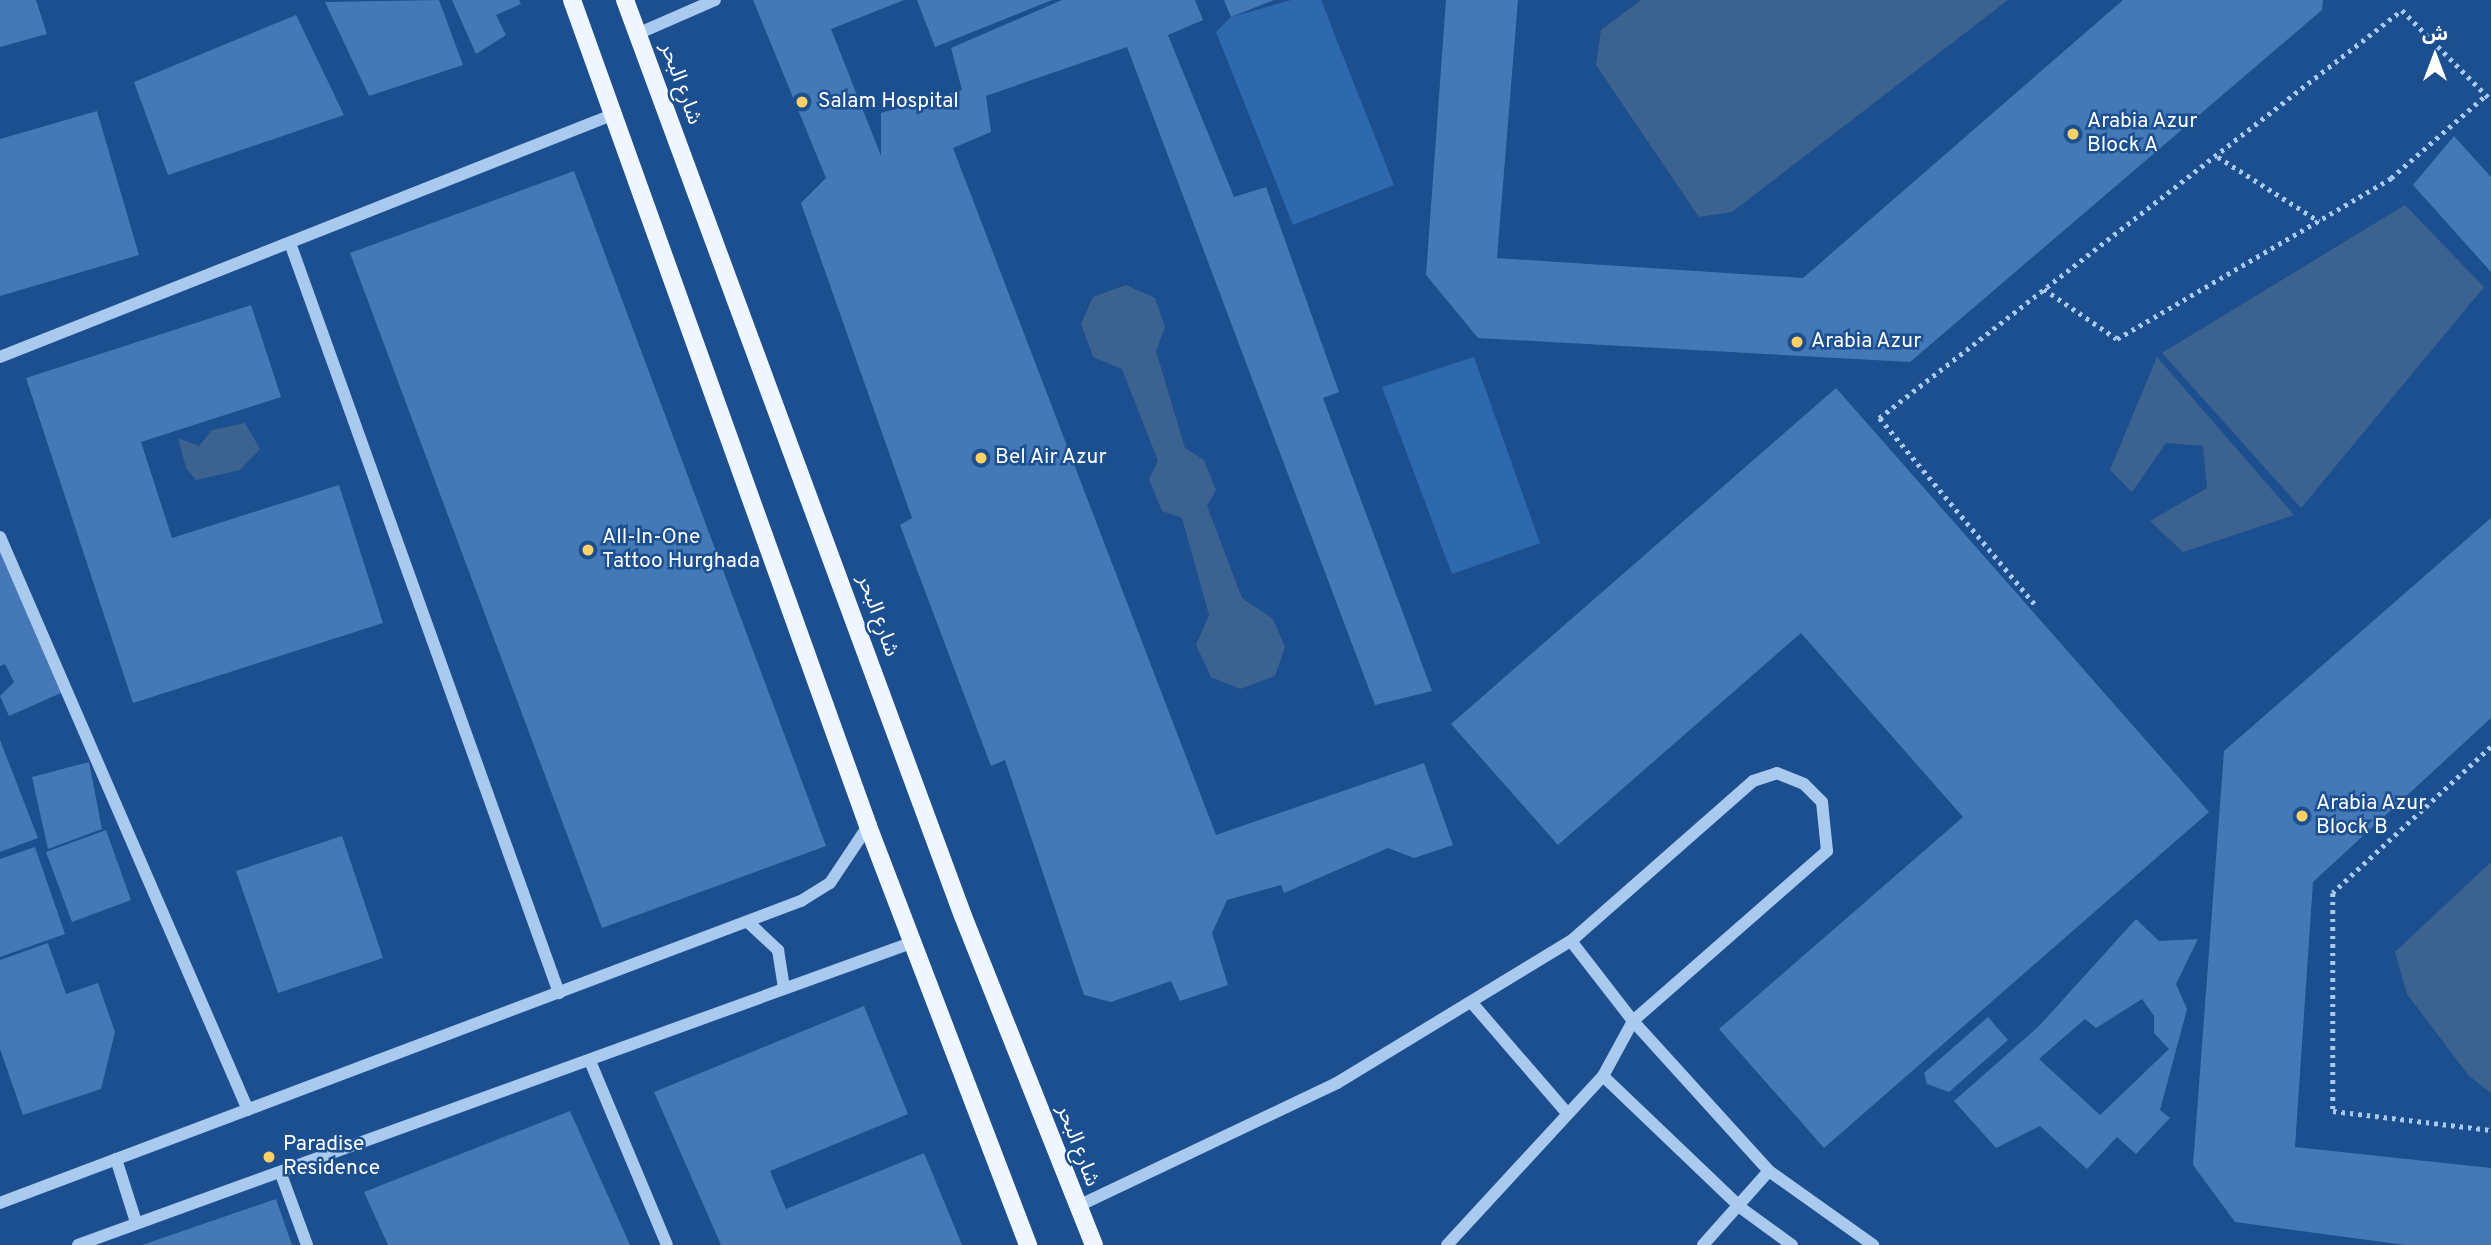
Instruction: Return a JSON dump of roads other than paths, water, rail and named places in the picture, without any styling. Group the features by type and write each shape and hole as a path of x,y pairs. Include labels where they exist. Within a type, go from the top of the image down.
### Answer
{"main road":[{"path":"572,0 868,826 1028,1245"},
{"name":"شارع البحر","path":"625,0 1076,1207 1094,1245"}],"street":[{"path":"637,34 715,0"},
{"path":"0,357 612,115"},
{"path":"290,243 559,993"},
{"path":"0,537 248,1110"},
{"path":"1076,1207 1262,1122 1472,1003 1571,941 1753,781 1777,773 1804,784 1822,802 1827,851 1633,1021 1603,1076 1566,1112 1447,1245"},
{"path":"0,1203 748,923 830,883 868,826"},
{"path":"748,923 778,950 784,989"},
{"path":"1571,941 1633,1021 1769,1171 1871,1245"},
{"path":"78,1245 281,1174 911,943"},
{"path":"1472,1003 1566,1112"},
{"path":"590,1061 667,1245"},
{"path":"1603,1076 1741,1208 1792,1245"},
{"path":"116,1159 136,1223"},
{"path":"1703,1245 1741,1208 1769,1171"},
{"path":"281,1174 307,1245"}],"place":[{"name":"Salam Hospital","path":"802,102"},
{"name":"Arabia Azur Block A","path":"2073,134"},
{"name":"Arabia Azur","path":"1797,342"},
{"name":"Bel Air Azur","path":"981,458"},
{"name":"All-In-One Tattoo Hurghada","path":"588,550"},
{"name":"Arabia Azur Block B","path":"2302,816"},
{"name":"Paradise Residence","path":"269,1157"}]}
